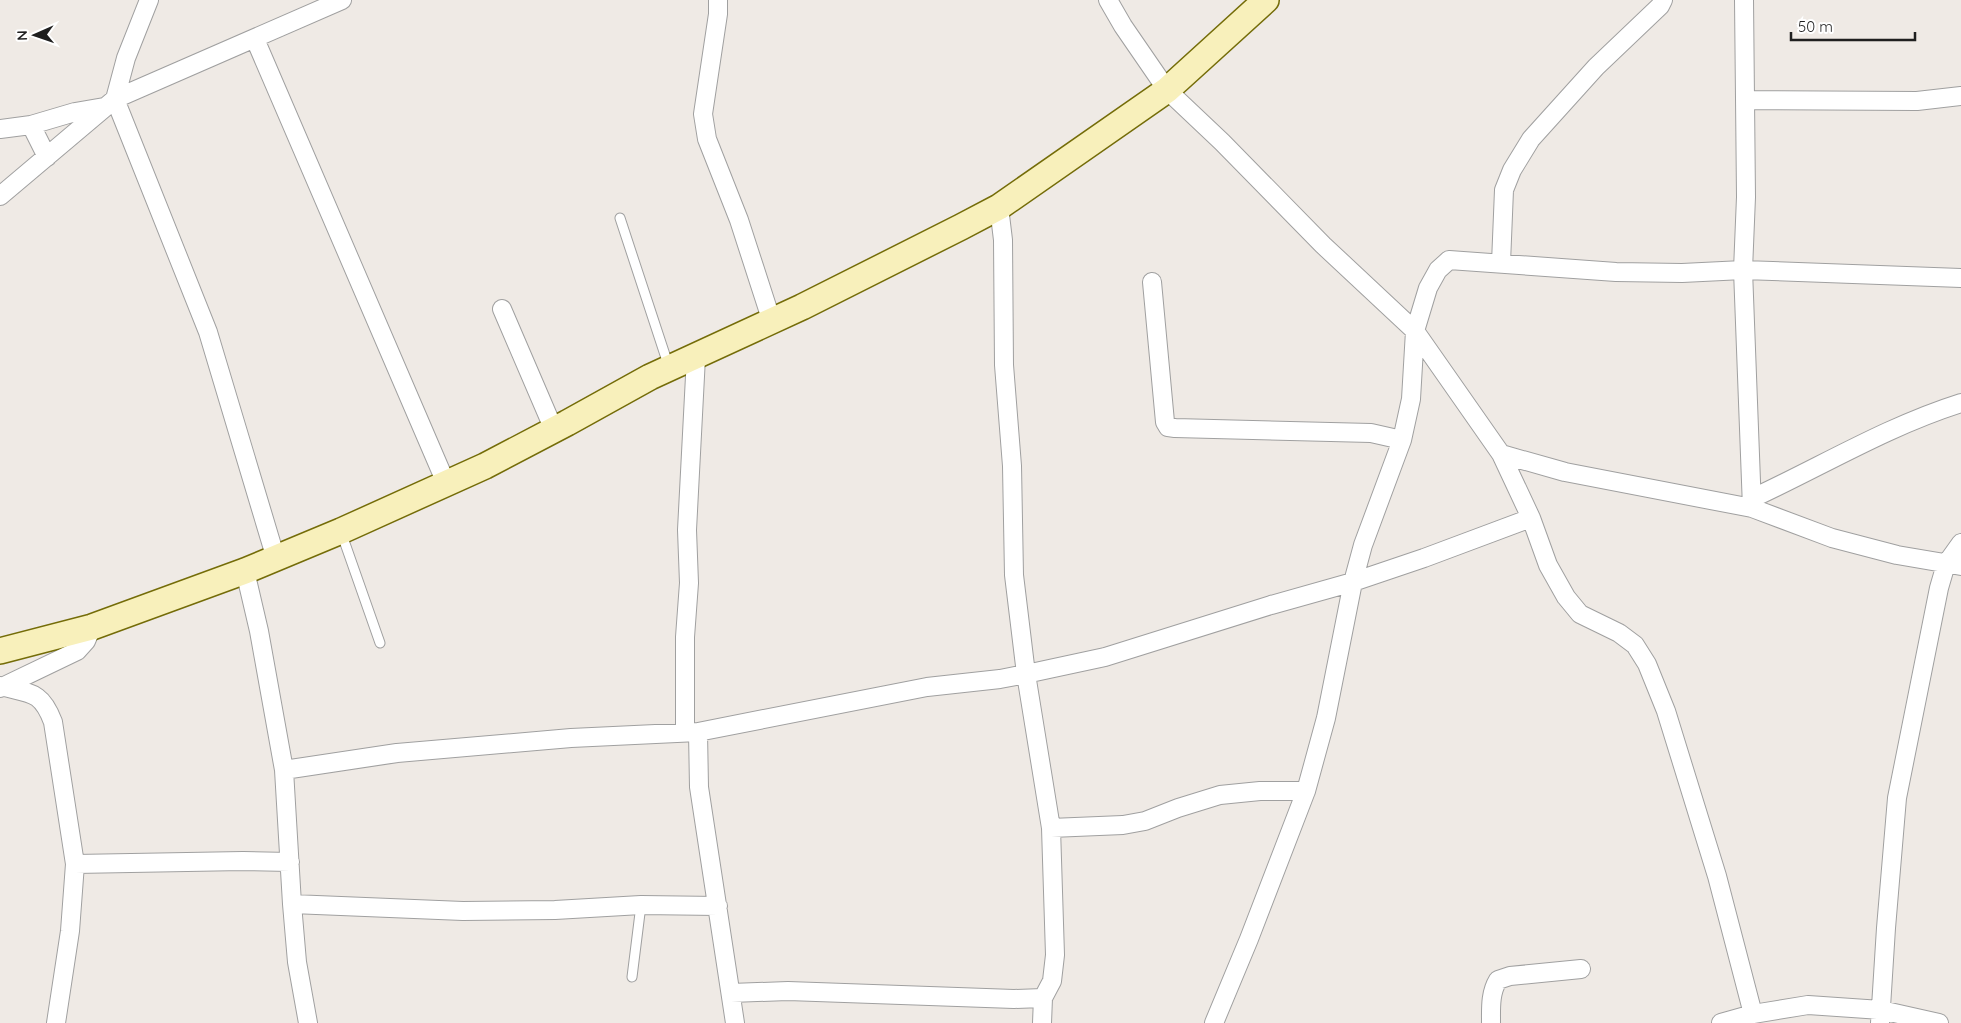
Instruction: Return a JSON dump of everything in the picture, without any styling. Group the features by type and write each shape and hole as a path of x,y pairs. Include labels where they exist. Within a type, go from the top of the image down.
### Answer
{"street":[{"path":"0,196 111,102 149,0"},
{"path":"0,129 31,126 111,102 342,0"},
{"path":"718,0 718,14 703,114 704,122 707,138 739,220 772,322"},
{"path":"1108,0 1123,26 1167,90 1222,142 1323,245 1415,331 1501,454 1531,518 1548,565 1566,597 1580,614 1619,633 1635,645 1647,664 1666,711 1712,861 1753,1014"},
{"path":"0,651 92,627 245,571 341,531 485,466 669,368 772,322 999,207 1167,90 1266,0"},
{"path":"1501,263 1504,190 1512,170 1526,147 1531,139 1596,67 1639,27 1660,6 1663,0"},
{"path":"1744,0 1746,197 1743,270 1752,503"},
{"path":"255,39 446,483"},
{"path":"1746,100 1916,100 1961,96"},
{"path":"111,102 208,332 276,559"},
{"path":"31,126 47,157"},
{"path":"999,207 1003,240 1004,365 1012,466 1014,575 1026,674 1051,828 1056,955 1052,982 1043,998 1042,1023"},
{"path":"1214,1023 1249,939 1306,791 1326,718 1353,582 1364,545 1402,440 1411,399 1415,331 1428,288 1438,270 1449,260 1616,272 1682,273 1743,270 1961,278"},
{"path":"1152,282 1165,422 1168,427 1371,433 1402,440"},
{"path":"502,309 554,430"},
{"path":"696,357 687,530 689,582 685,637 691,733 735,1023"},
{"path":"1752,503 1869,441 1939,410 1961,404"},
{"path":"1501,454 1565,472 1752,503 1832,538 1897,555 1954,565"},
{"path":"284,770 397,753 571,738 691,733 927,687 1000,679 1026,674 1105,657 1271,605 1353,582 1531,518"},
{"path":"1881,1017 1897,798 1939,588 1954,565 1961,543"},
{"path":"245,571 259,631 284,770 297,962 308,1023"},
{"path":"0,687 77,651 86,641 92,627"},
{"path":"0,687 35,695 46,704 53,722 75,864 70,931 56,1023"},
{"path":"1051,828 1123,826 1145,822 1178,808 1220,795 1260,791 1306,791"},
{"path":"75,864 290,862"},
{"path":"292,904 464,911 555,910 641,905 718,906"},
{"path":"1491,1023 1491,999 1493,987 1498,980 1510,976 1581,969"},
{"path":"731,993 788,991 1004,999 1043,998"},
{"path":"1721,1023 1753,1014 1808,1005 1881,1017 1939,1023"}],"lane":[{"path":"620,218 669,368"},
{"path":"341,531 380,643"},
{"path":"632,977 641,905"}]}
